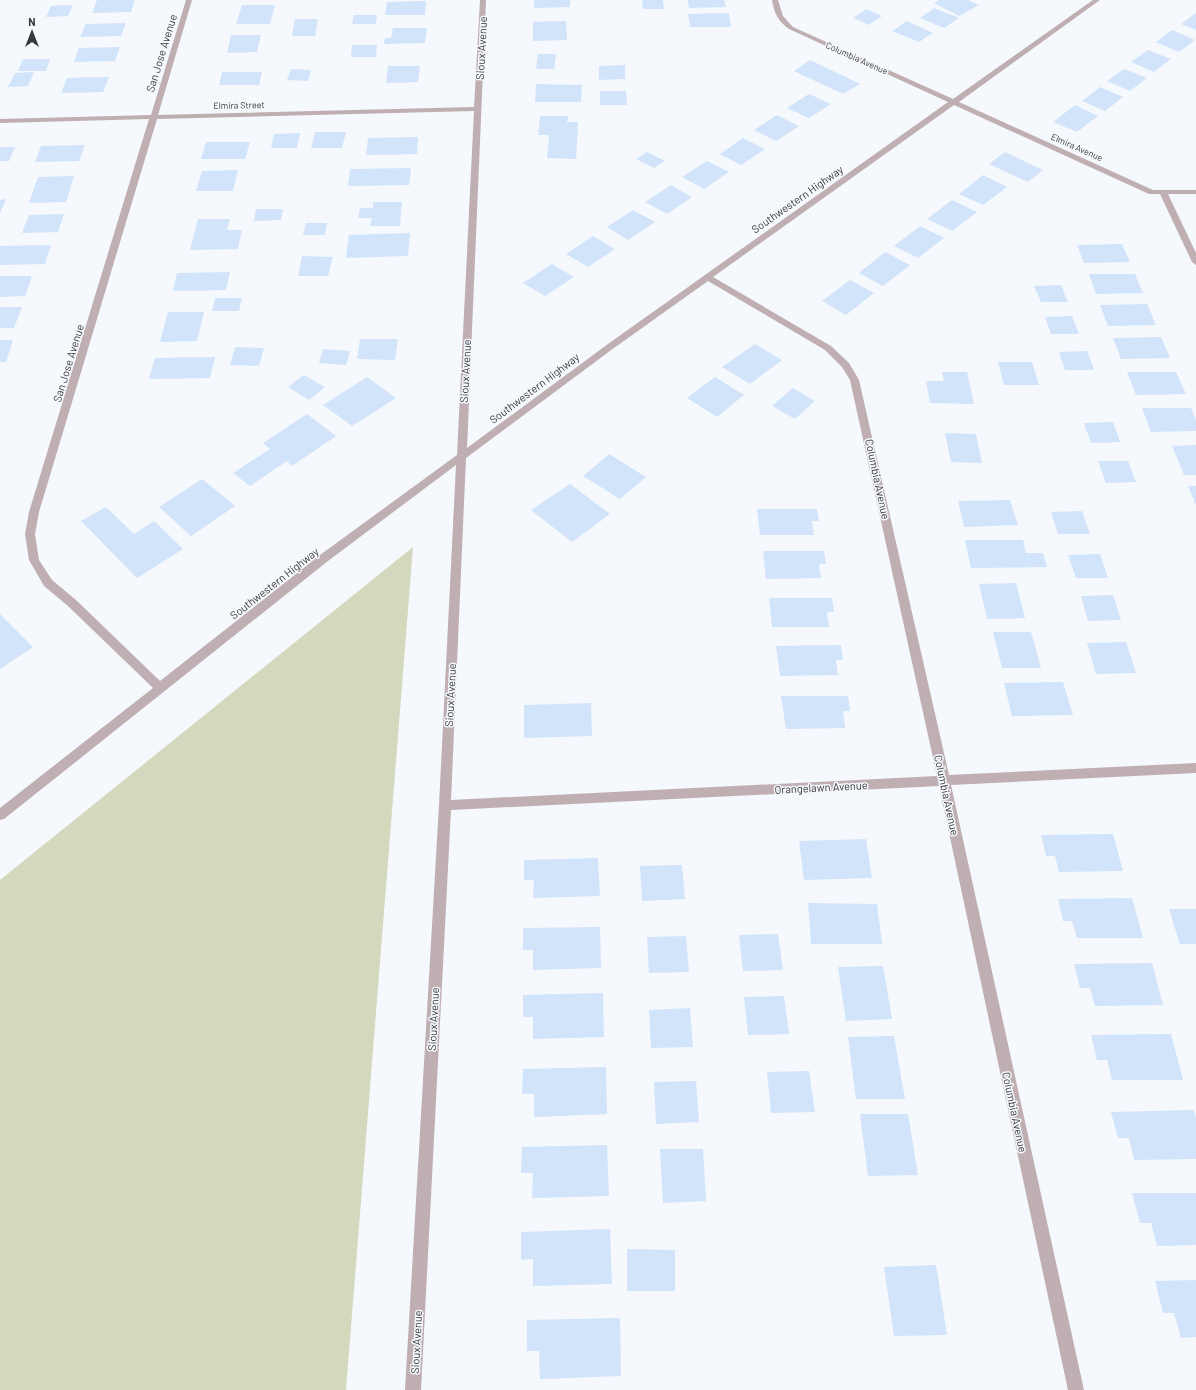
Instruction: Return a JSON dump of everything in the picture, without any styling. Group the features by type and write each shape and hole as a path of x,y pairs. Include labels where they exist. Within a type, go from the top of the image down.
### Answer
{"street":[{"name":"San Jose Avenue","path":"160,688 72,603 48,583 34,560 30,534 34,512 189,0"},
{"name":"Sioux Avenue","path":"413,1390 445,805 483,0"},
{"name":"Columbia Avenue","path":"775,0 779,17 791,28 954,102"},
{"name":"Southwestern Highway","path":"0,815 324,558 611,346 1097,0"},
{"name":"Elmira Avenue","path":"954,102 1152,192 1196,192"},
{"name":"Elmira Street","path":"0,121 478,109"},
{"path":"1163,193 1196,262"},
{"name":"Columbia Avenue","path":"707,278 828,348 842,359 852,372 857,386 1076,1390"},
{"name":"Orangelawn Avenue","path":"445,805 1196,768"}],"green space":[{"path":"413,547 346,1390 0,1390 0,880"}],"building":[{"path":"97,0 135,0 131,12 92,13"},
{"path":"534,0 570,0 570,7 534,8"},
{"path":"642,0 663,0 664,9 643,9"},
{"path":"688,0 724,0 726,7 689,8"},
{"path":"939,0 968,0 979,5 959,16 934,3"},
{"path":"426,1 425,15 385,15 387,2"},
{"path":"73,5 68,16 46,17 51,6"},
{"path":"242,5 275,5 270,24 236,24"},
{"path":"934,8 959,18 944,28 920,18"},
{"path":"866,9 882,16 869,25 853,18"},
{"path":"729,13 731,27 690,27 688,14"},
{"path":"1196,13 1196,30 1181,24"},
{"path":"354,15 377,15 376,24 352,24"},
{"path":"295,19 318,19 315,36 292,36"},
{"path":"566,21 567,40 533,41 533,22"},
{"path":"907,21 933,33 919,42 892,31"},
{"path":"126,23 121,36 80,37 86,24"},
{"path":"393,28 427,28 425,43 384,44 385,38 391,38"},
{"path":"1172,30 1195,40 1179,52 1156,42"},
{"path":"231,35 261,35 257,52 227,53"},
{"path":"352,45 377,45 376,57 351,57"},
{"path":"120,47 115,61 74,62 79,48"},
{"path":"1148,50 1171,59 1154,72 1131,62"},
{"path":"538,54 556,54 554,69 536,69"},
{"path":"23,59 50,59 46,71 18,71"},
{"path":"810,60 860,84 843,94 794,71"},
{"path":"625,65 625,79 599,80 599,66"},
{"path":"388,66 420,66 418,82 386,83"},
{"path":"291,69 311,70 308,81 287,80"},
{"path":"1124,69 1147,78 1130,91 1107,81"},
{"path":"34,72 28,86 8,87 15,73"},
{"path":"222,72 262,72 259,85 219,85"},
{"path":"109,77 103,92 61,93 67,78"},
{"path":"536,84 582,85 581,102 535,102"},
{"path":"1100,87 1123,97 1105,111 1082,101"},
{"path":"600,91 626,91 627,105 600,105"},
{"path":"809,94 831,104 809,118 787,108"},
{"path":"1075,105 1098,116 1077,132 1053,122"},
{"path":"777,115 799,126 776,141 754,130"},
{"path":"540,116 568,116 567,122 578,122 576,159 547,158 549,135 538,135"},
{"path":"315,132 346,132 342,148 311,148"},
{"path":"300,133 297,148 271,148 274,134"},
{"path":"418,137 417,154 366,155 368,138"},
{"path":"743,138 765,149 741,165 720,154"},
{"path":"206,142 250,142 245,159 201,159"},
{"path":"85,145 79,161 35,162 41,146"},
{"path":"0,147 15,147 9,161 0,161"},
{"path":"647,152 665,161 654,168 636,159"},
{"path":"1005,152 1043,170 1028,182 989,164"},
{"path":"707,161 729,172 704,189 682,177"},
{"path":"411,168 409,185 348,186 350,169"},
{"path":"238,170 233,191 196,191 202,171"},
{"path":"983,175 1007,187 983,205 959,194"},
{"path":"74,176 66,202 29,203 38,177"},
{"path":"671,185 692,197 667,214 645,202"},
{"path":"6,199 0,213 0,200"},
{"path":"952,200 977,212 952,231 927,219"},
{"path":"373,202 402,202 400,226 370,226 372,218 358,218 360,208 373,208"},
{"path":"256,209 283,209 281,220 254,221"},
{"path":"633,210 655,222 628,240 607,227"},
{"path":"64,214 58,232 22,233 29,215"},
{"path":"198,219 230,219 227,230 242,230 238,249 190,250"},
{"path":"306,223 327,223 325,235 303,235"},
{"path":"920,226 944,238 918,258 894,246"},
{"path":"410,233 408,256 346,258 349,235"},
{"path":"593,236 615,249 588,267 566,254"},
{"path":"1122,244 1130,262 1084,263 1077,245"},
{"path":"51,245 45,264 0,265 0,246"},
{"path":"885,252 910,265 883,286 859,273"},
{"path":"302,256 333,257 328,276 298,276"},
{"path":"552,264 574,277 545,296 523,283"},
{"path":"230,272 226,290 173,291 177,273"},
{"path":"1089,274 1135,274 1143,293 1096,294"},
{"path":"0,276 32,276 25,296 0,297"},
{"path":"850,280 874,293 846,315 822,301"},
{"path":"1061,285 1068,302 1041,302 1034,286"},
{"path":"215,298 242,298 239,311 212,311"},
{"path":"1147,304 1156,325 1108,326 1100,305"},
{"path":"0,307 22,307 14,328 0,328"},
{"path":"168,312 204,312 197,341 160,342"},
{"path":"1072,316 1079,334 1051,334 1045,317"},
{"path":"1161,337 1170,358 1121,359 1113,338"},
{"path":"360,339 398,339 395,360 357,359"},
{"path":"0,340 13,340 6,362 0,362"},
{"path":"755,344 782,360 750,384 722,367"},
{"path":"235,347 264,348 259,366 230,365"},
{"path":"323,349 350,351 346,365 319,363"},
{"path":"1087,351 1094,370 1065,370 1059,352"},
{"path":"215,357 210,378 149,379 155,358"},
{"path":"998,362 1032,362 1039,385 1004,385"},
{"path":"942,372 967,372 974,404 930,403 926,381 944,381"},
{"path":"1127,372 1176,372 1186,394 1136,395"},
{"path":"304,375 325,387 309,400 288,387"},
{"path":"367,377 396,398 352,426 323,405"},
{"path":"715,377 744,395 717,417 687,398"},
{"path":"793,388 815,401 795,419 772,406"},
{"path":"1142,408 1191,408 1196,420 1196,431 1151,432"},
{"path":"307,414 336,436 292,466 287,461 250,486 233,473 270,449 263,443"},
{"path":"1113,422 1120,442 1091,443 1084,423"},
{"path":"945,433 976,434 982,463 951,462"},
{"path":"1196,445 1196,475 1184,475 1172,446"},
{"path":"609,454 646,477 620,499 583,476"},
{"path":"1098,461 1128,461 1136,482 1106,483"},
{"path":"202,479 235,506 191,536 159,507"},
{"path":"570,484 610,514 572,542 531,510"},
{"path":"1188,486 1196,486 1196,505"},
{"path":"1010,500 1018,525 964,527 958,501"},
{"path":"106,507 134,534 154,521 183,549 137,578 81,521"},
{"path":"757,509 817,509 819,521 812,521 814,535 760,535"},
{"path":"1082,511 1090,534 1058,534 1051,512"},
{"path":"965,540 1023,540 1026,553 1043,553 1047,567 971,568"},
{"path":"763,551 824,551 826,564 819,564 821,578 766,579"},
{"path":"1100,554 1108,578 1076,578 1068,555"},
{"path":"1016,583 1025,618 987,619 979,584"},
{"path":"1113,595 1121,620 1088,621 1081,596"},
{"path":"769,598 832,598 834,612 827,612 829,627 772,627"},
{"path":"0,614 33,647 0,669"},
{"path":"993,632 1031,632 1041,668 1002,668"},
{"path":"1126,642 1136,673 1096,674 1087,643"},
{"path":"841,645 843,660 836,660 838,675 780,676 776,646"},
{"path":"1063,682 1073,715 1012,716 1004,683"},
{"path":"781,696 848,696 850,711 843,711 845,728 786,729"},
{"path":"591,703 592,736 524,738 524,705"},
{"path":"1113,834 1123,871 1059,872 1055,856 1046,856 1041,835"},
{"path":"866,839 872,878 804,880 799,841"},
{"path":"598,858 600,896 533,898 534,880 524,880 524,860"},
{"path":"682,865 685,899 642,901 640,866"},
{"path":"1132,898 1143,938 1077,938 1072,921 1063,921 1058,899"},
{"path":"808,903 877,904 882,944 811,944"},
{"path":"1169,909 1196,909 1196,944 1180,944"},
{"path":"600,927 601,968 533,970 533,950 523,950 523,928"},
{"path":"778,934 783,970 743,971 739,935"},
{"path":"686,936 689,972 649,973 647,937"},
{"path":"1152,963 1163,1005 1095,1006 1090,988 1080,988 1074,964"},
{"path":"883,966 892,1019 846,1021 838,967"},
{"path":"603,993 604,1037 533,1039 533,1017 523,1017 523,995"},
{"path":"784,996 789,1034 748,1035 744,997"},
{"path":"690,1008 693,1047 651,1048 649,1010"},
{"path":"1171,1034 1183,1080 1112,1080 1107,1060 1097,1060 1091,1035"},
{"path":"894,1036 905,1099 856,1099 848,1037"},
{"path":"606,1067 607,1114 534,1117 534,1094 522,1094 523,1069"},
{"path":"809,1071 815,1112 771,1113 767,1072"},
{"path":"696,1081 699,1122 656,1124 654,1082"},
{"path":"1194,1110 1196,1118 1196,1159 1134,1160 1129,1138 1118,1138 1111,1112"},
{"path":"860,1114 908,1114 918,1175 868,1176"},
{"path":"607,1145 609,1196 532,1198 533,1173 521,1173 522,1147"},
{"path":"660,1149 703,1149 706,1201 663,1203"},
{"path":"1132,1193 1196,1193 1196,1245 1157,1246 1151,1223 1140,1223"},
{"path":"610,1229 612,1284 533,1286 533,1259 521,1260 521,1232"},
{"path":"627,1249 675,1250 675,1291 627,1291"},
{"path":"936,1265 947,1335 894,1336 884,1267"},
{"path":"1196,1280 1196,1337 1181,1338 1174,1313 1163,1313 1155,1281"},
{"path":"620,1318 621,1376 540,1379 539,1351 527,1351 527,1320"}]}
